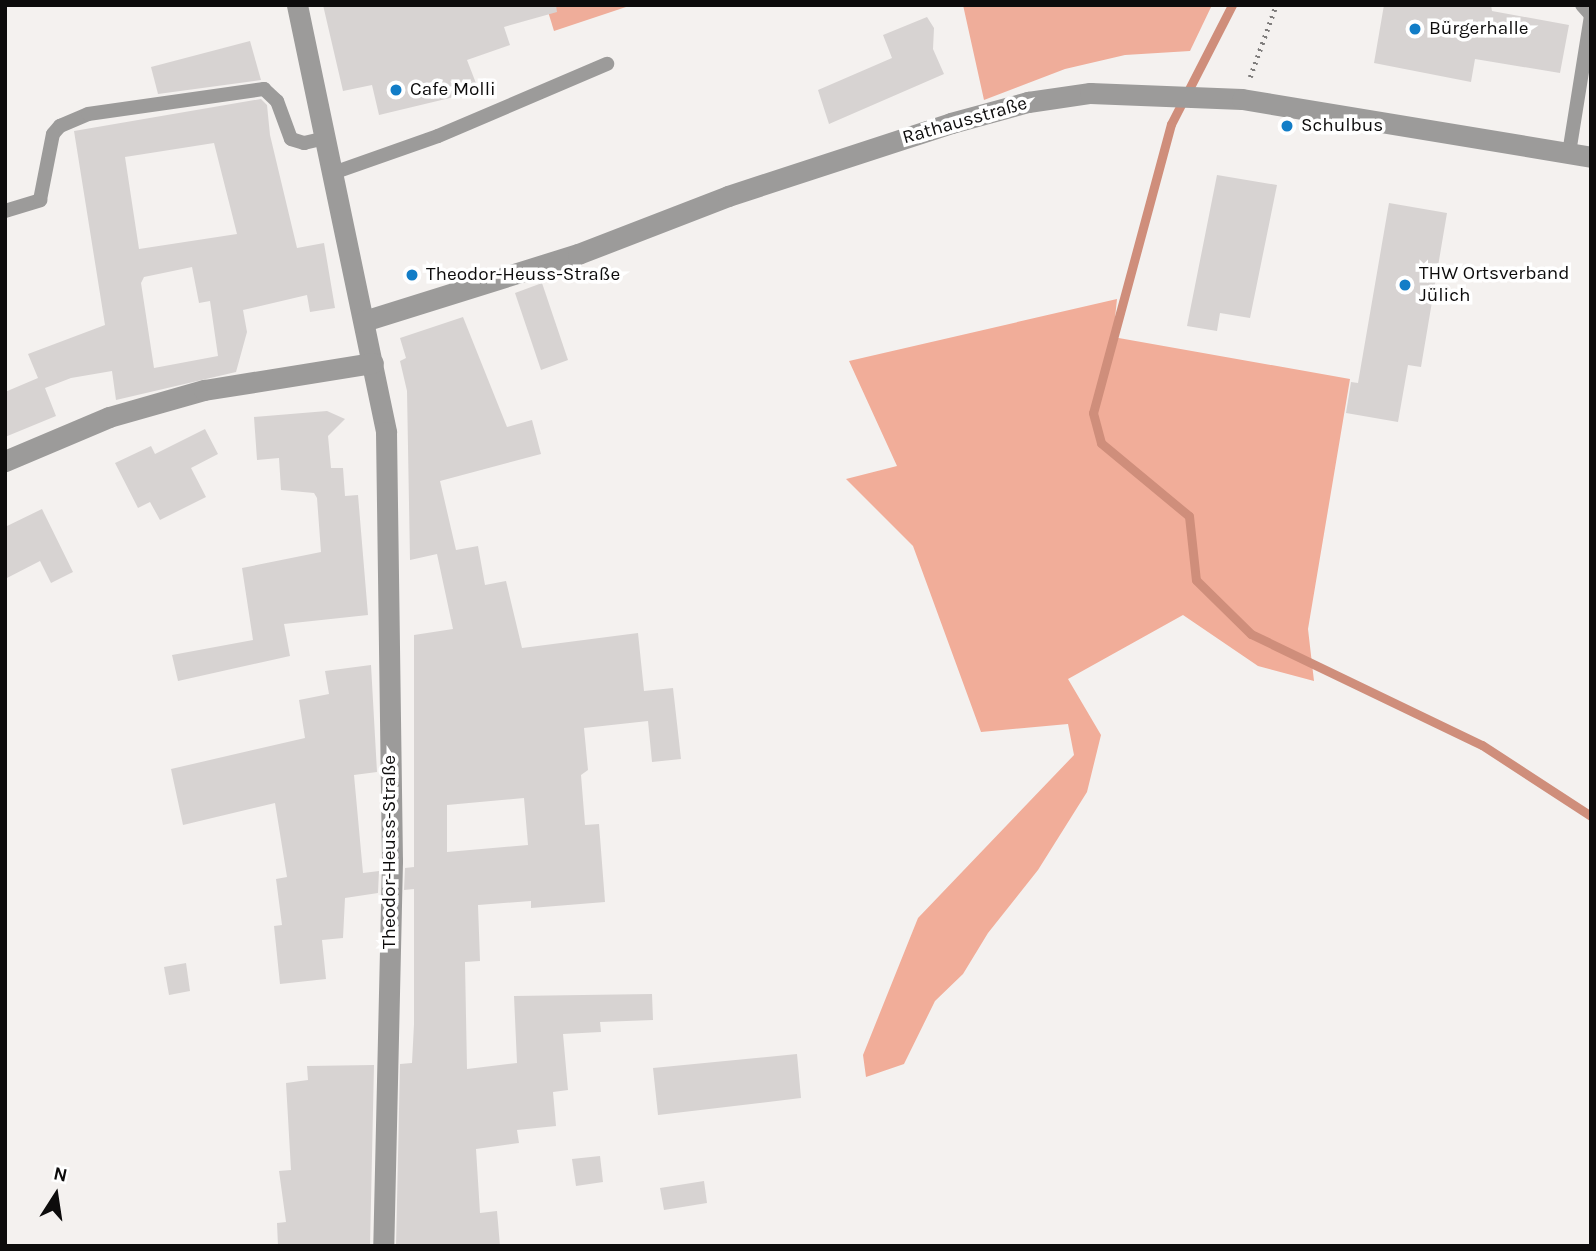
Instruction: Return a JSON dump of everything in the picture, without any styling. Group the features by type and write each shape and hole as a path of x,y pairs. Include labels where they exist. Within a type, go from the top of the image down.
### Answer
{"street":[{"name":"Theodor-Heuss-Straße","path":"297,5 386,432 392,861 383,1246"},
{"name":"Rathausstraße","path":"364,321 578,254 728,196 951,123 1028,102 1128,93 1232,98 1591,157"},
{"path":"5,461 109,417 204,390 373,363"}],"lane":[{"path":"1569,153 1591,15 1582,5"},
{"path":"333,173 438,136 607,64"},
{"path":"5,211 40,200 53,134 60,126 88,114 264,89 277,101 291,139 304,143 325,138"}],"path":[{"path":"1232,98 1276,5"}],"shaded area":[{"path":"546,5 632,5 554,31"},
{"path":"963,5 1212,5 1190,51 1125,55 1065,69 984,100"},
{"path":"1117,299 1113,337 1350,379 1308,629 1314,681 1258,666 1183,615 1068,679 1101,735 1087,792 1038,870 988,933 963,974 935,1001 904,1064 866,1077 863,1055 918,918 1074,755 1068,724 981,732 913,546 846,479 897,466 849,361"}],"building":[{"path":"323,5 556,5 557,12 504,27 510,45 467,60 479,91 379,115 372,85 343,91"},
{"path":"1384,5 1491,5 1492,11 1569,25 1560,73 1475,59 1471,82 1374,63"},
{"path":"927,17 934,28 933,49 944,74 829,124 818,90 892,58 883,35"},
{"path":"250,41 261,80 158,94 151,67"},
{"path":"261,99 267,105 270,135 297,248 324,243 335,308 310,312 307,295 243,310 247,332 236,372 116,400 112,371 71,378 45,388 56,416 5,437 5,392 38,378 28,354 105,325 74,131","holes":["214,143 237,234 139,249 125,157","192,267 199,303 210,301 218,356 154,368 141,283 144,277"]},
{"path":"1217,175 1277,185 1250,318 1220,313 1217,331 1187,326"},
{"name":"THW Ortsverband Jülich","path":"1389,203 1447,213 1421,367 1408,365 1398,422 1346,413 1351,382 1358,383"},
{"path":"542,283 568,360 541,370 515,293"},
{"path":"463,317 507,427 532,420 541,454 440,481 456,550 478,546 485,585 506,581 522,648 638,633 644,691 673,688 681,759 652,762 648,721 584,728 588,770 581,775 585,825 599,824 605,902 531,908 531,901 478,905 480,961 465,962 467,1069 517,1063 514,996 652,994 653,1020 600,1022 601,1032 563,1034 568,1090 553,1092 556,1126 517,1130 519,1143 476,1149 480,1213 497,1211 500,1246 396,1246 400,1064 412,1063 414,1024 414,889 404,890 405,868 414,867 414,635 453,629 437,554 410,560 407,391 400,361 406,358 400,338","holes":["524,798 528,845 447,852 447,805"]},
{"path":"327,411 345,419 328,436 331,468 343,468 345,496 358,495 368,615 284,624 290,656 178,681 172,655 253,640 242,568 321,552 317,498 314,493 281,490 279,458 257,460 254,417"},
{"path":"205,429 218,454 191,468 206,497 160,520 150,502 138,508 115,463 151,446 155,454"},
{"path":"42,509 73,572 51,583 40,561 5,579 5,527"},
{"path":"371,665 377,772 354,775 363,873 379,871 378,893 345,898 343,938 322,940 326,979 280,984 274,926 282,925 276,879 287,877 275,803 183,825 171,769 305,738 299,700 329,694 325,671"},
{"path":"186,963 190,991 169,995 164,967"},
{"path":"797,1054 801,1098 658,1115 653,1068"},
{"path":"374,1065 370,1246 278,1246 277,1223 286,1222 279,1171 291,1170 286,1083 308,1080 307,1066"},
{"path":"600,1156 603,1182 576,1186 572,1159"},
{"path":"704,1181 707,1203 664,1210 660,1188"}],"waterway":[{"path":"1232,5 1171,124 1093,413 1101,443 1189,516 1196,580 1251,634 1482,745 1591,816"}],"place":[{"name":"Bürgerhalle","path":"1415,29"},
{"name":"Cafe Molli","path":"396,90"},
{"name":"Schulbus","path":"1287,126"},
{"name":"Theodor-Heuss-Straße","path":"412,275"},
{"name":"THW Ortsverband Jülich","path":"1405,285"}]}
